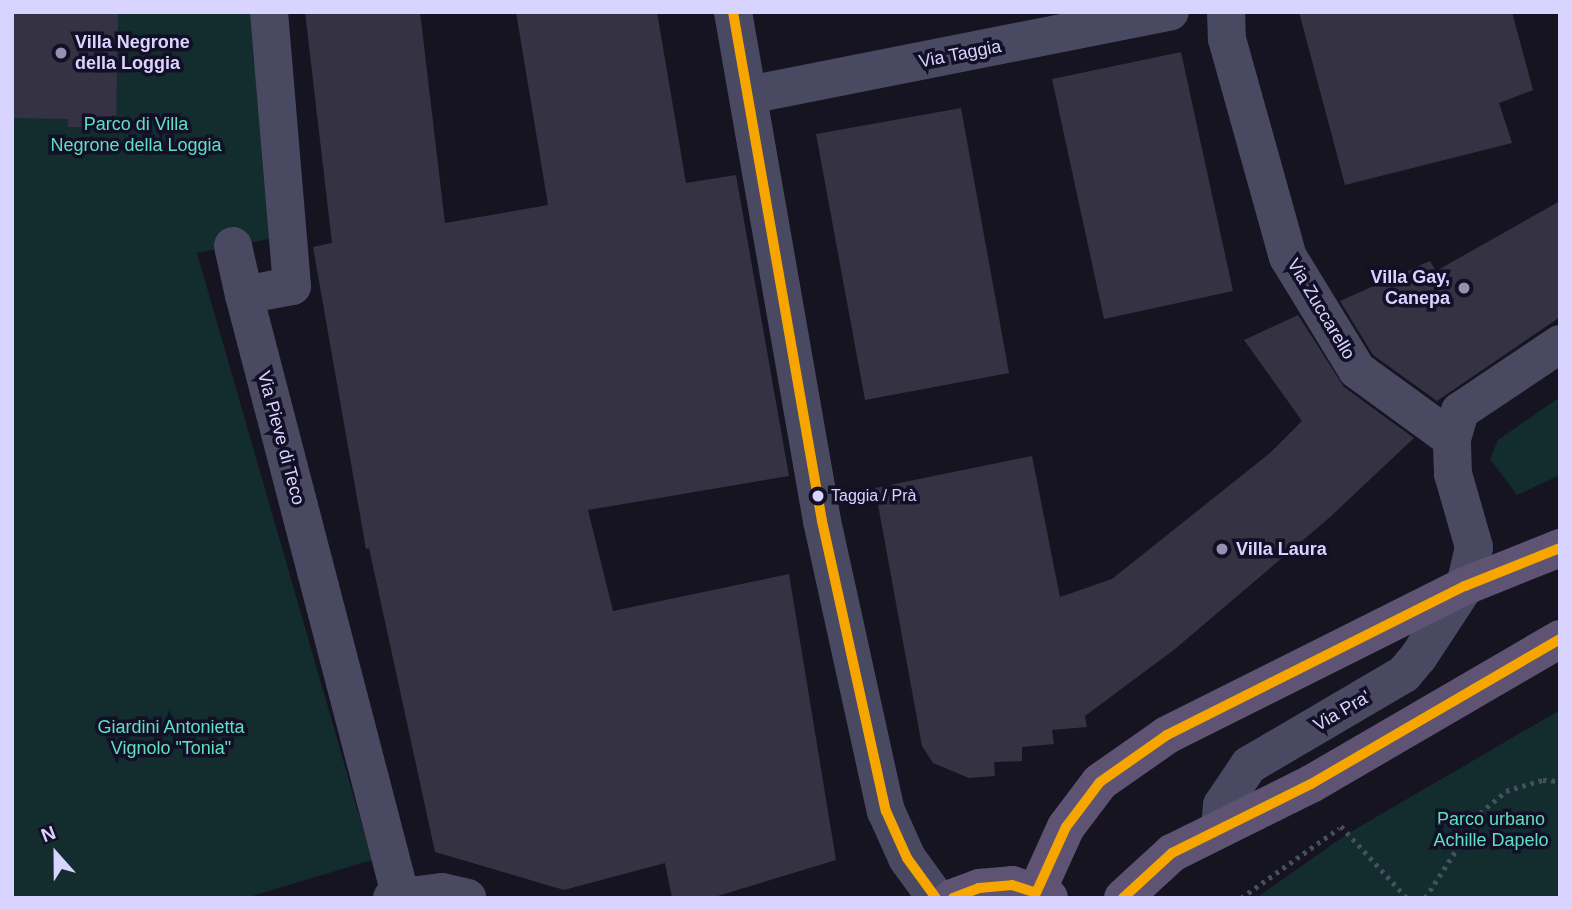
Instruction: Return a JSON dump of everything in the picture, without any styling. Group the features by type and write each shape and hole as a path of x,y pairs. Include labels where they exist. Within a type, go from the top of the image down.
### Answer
{"main road":[{"path":"952,898 979,888 1012,885 1043,895 1066,827 1100,782 1167,736 1422,610 1471,580 1560,548"},
{"path":"1124,898 1172,853 1311,784 1560,639"}],"street":[{"path":"244,295 292,286 269,12"},
{"path":"733,12 822,521 886,811 907,858 936,898"},
{"name":"Via Taggia","path":"749,95 1170,12"},
{"name":"Via Zuccarello","path":"1226,12 1227,39 1288,257 1357,370 1452,439"},
{"name":"Via Pieve di Teco","path":"233,246 396,896"},
{"path":"1471,580 1474,547 1453,474 1452,439 1460,411 1560,344"},
{"path":"1422,610 1463,548 1467,526"},
{"name":"Via Pra'","path":"1220,828 1222,805 1249,765 1404,674 1471,580"},
{"path":"396,896 442,891 467,898"}],"path":[{"path":"1425,898 1479,813 1506,791 1543,779 1560,781"},
{"path":"1241,898 1353,819"},
{"path":"1341,826 1407,898"}],"green space":[{"name":"Giardini Antonietta Vignolo \"Tonia\"","path":"12,12 254,12 274,238 197,253 372,860 246,898 12,898"},
{"path":"1560,397 1560,475 1517,495 1490,459 1498,440"},
{"name":"Parco urbano Achille Dapelo","path":"1560,710 1560,898 1256,898 1347,834"}],"building":[{"name":"Villa Negrone della Loggia","path":"12,12 118,12 116,128 68,127 68,119 12,118"},
{"path":"305,12 420,12 445,223 548,205 516,12 657,12 686,183 736,175 789,476 588,510 613,611 789,574 836,860 711,898 672,898 665,863 564,890 435,852 369,548 366,549 313,247 332,243"},
{"path":"1299,12 1512,12 1533,90 1499,103 1512,143 1345,185"},
{"path":"1181,52 1233,291 1104,319 1052,79"},
{"path":"961,108 1009,373 865,400 816,134"},
{"name":"Villa Gay, Canepa","path":"1560,201 1560,317 1437,401 1373,355 1340,301 1430,261 1436,271"},
{"path":"1298,315 1344,387 1414,438 1329,518 1175,649 1085,716 1087,727 1052,730 1054,744 1022,747 1022,761 994,762 995,776 969,778 933,763 922,746 875,488 1032,456 1060,597 1112,579 1270,453 1302,421 1244,340"}],"transit line":[{"path":"733,12 822,521 886,811 907,858 936,898"},
{"path":"953,898 979,888 1012,885 1036,893 1066,827 1100,782 1167,735 1465,586 1560,548"},
{"path":"1123,898 1172,853 1311,784 1560,639"}],"place":[{"name":"Villa Negrone della Loggia","path":"61,53"},
{"name":"Villa Gay, Canepa","path":"1464,288"},
{"name":"Taggia / Prà","path":"818,496"},
{"name":"Villa Laura","path":"1222,549"}],"park label":[{"name":"Parco di Villa Negrone della Loggia","path":"136,135"}]}
